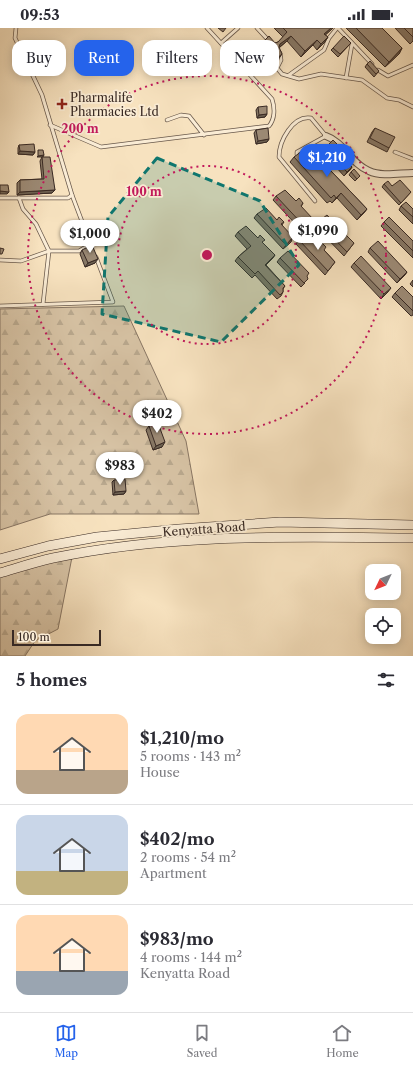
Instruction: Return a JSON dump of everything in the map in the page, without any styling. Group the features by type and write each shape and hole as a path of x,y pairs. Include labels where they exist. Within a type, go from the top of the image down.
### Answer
{"main road":[{"name":"Kenyatta Road","path":"0,559 48,546 97,537 280,522 413,525"},
{"name":"Kenyatta Road","path":"0,573 52,558 102,550 224,538 413,538"}],"street":[{"path":"326,136 335,139 359,164 369,171 379,174 413,173"}],"lane":[{"path":"0,306 113,302 72,195 42,95 15,38 16,28"},
{"path":"207,28 220,42"},
{"path":"224,40 238,28"},
{"path":"257,28 268,40"},
{"path":"289,75 324,50 329,38 338,28 384,75 393,75 413,65"},
{"path":"346,78 352,44"},
{"path":"279,51 281,60 279,64"},
{"path":"279,70 282,74 299,79 321,74 362,80 387,98 399,100 413,107"},
{"path":"50,125 101,147 265,127 273,120 274,105 268,94 251,76"},
{"path":"166,120 181,115 189,116 204,135"},
{"path":"297,155 297,152 301,148 326,136 310,118 300,119 293,125 279,152 281,160 315,201"},
{"path":"395,152 413,160"},
{"path":"0,198 68,198 72,195"},
{"path":"19,198 23,209 36,224 49,251 43,304"},
{"path":"0,260 20,261 49,251 79,251 91,244"}],"highlighted area":[{"path":"157,158 260,201 299,265 221,342 102,314 108,217"}],"green space":[{"path":"124,306 186,441 199,514 50,514 0,530 0,309"},
{"path":"73,552 58,629 35,641 25,656 0,656 0,574"}],"building":[{"path":"283,28 331,28 324,34 328,37 321,44 317,40 305,51 291,36 280,44 279,47 279,41 287,32"},
{"path":"356,28 382,28 402,48 389,62"},
{"path":"404,28 413,28 413,37"},
{"path":"269,36 272,40 265,40"},
{"path":"344,36 351,43 340,54 333,48"},
{"path":"279,47 282,54 279,57"},
{"path":"370,61 379,71 376,74 367,64"},
{"path":"267,106 267,114 259,115 258,107"},
{"path":"268,128 269,139 258,141 256,130"},
{"path":"375,128 395,137 389,148 370,138"},
{"path":"333,140 346,153 342,157 352,167 347,172 329,153 333,149 329,144"},
{"path":"34,144 35,152 20,151 19,145"},
{"path":"310,145 314,150 313,152 367,209 361,215 341,193 336,198 334,195 331,198 294,157"},
{"path":"38,150 43,150 44,155 38,156"},
{"path":"42,157 50,157 55,190 20,192 20,180 44,179"},
{"path":"354,169 360,176 357,179 351,172"},
{"path":"400,180 411,192 401,203 384,184 388,181 392,186"},
{"path":"0,185 8,185 9,192 0,191"},
{"path":"285,190 296,201 299,198 303,203 301,206 313,219 305,227 276,196"},
{"path":"406,202 413,209 413,217 401,206"},
{"path":"266,208 277,220 279,217 284,222 281,224 293,237 286,245 257,214"},
{"path":"327,215 338,227 341,224 345,229 343,232 354,243 347,252 318,222"},
{"path":"389,217 413,241 413,251 384,222"},
{"path":"246,226 258,238 260,235 265,240 262,242 275,255 265,265 285,286 280,295 258,271 255,274 238,257 251,246 238,232"},
{"path":"307,232 319,245 322,243 326,247 324,250 335,262 328,271 299,240"},
{"path":"378,241 407,272 400,279 370,248"},
{"path":"92,245 98,259 88,263 82,250"},
{"path":"0,248 4,249 2,254 0,254"},
{"path":"288,251 309,273 307,276 308,279 304,283 280,258"},
{"path":"361,256 391,288 384,294 354,263"},
{"path":"402,286 413,297 413,311 395,293"},
{"path":"158,423 165,442 156,446 149,426"},
{"path":"125,479 126,491 115,492 114,480"}],"place":[{"name":"Pharmalife Pharmacies Ltd","path":"62,104"}]}
